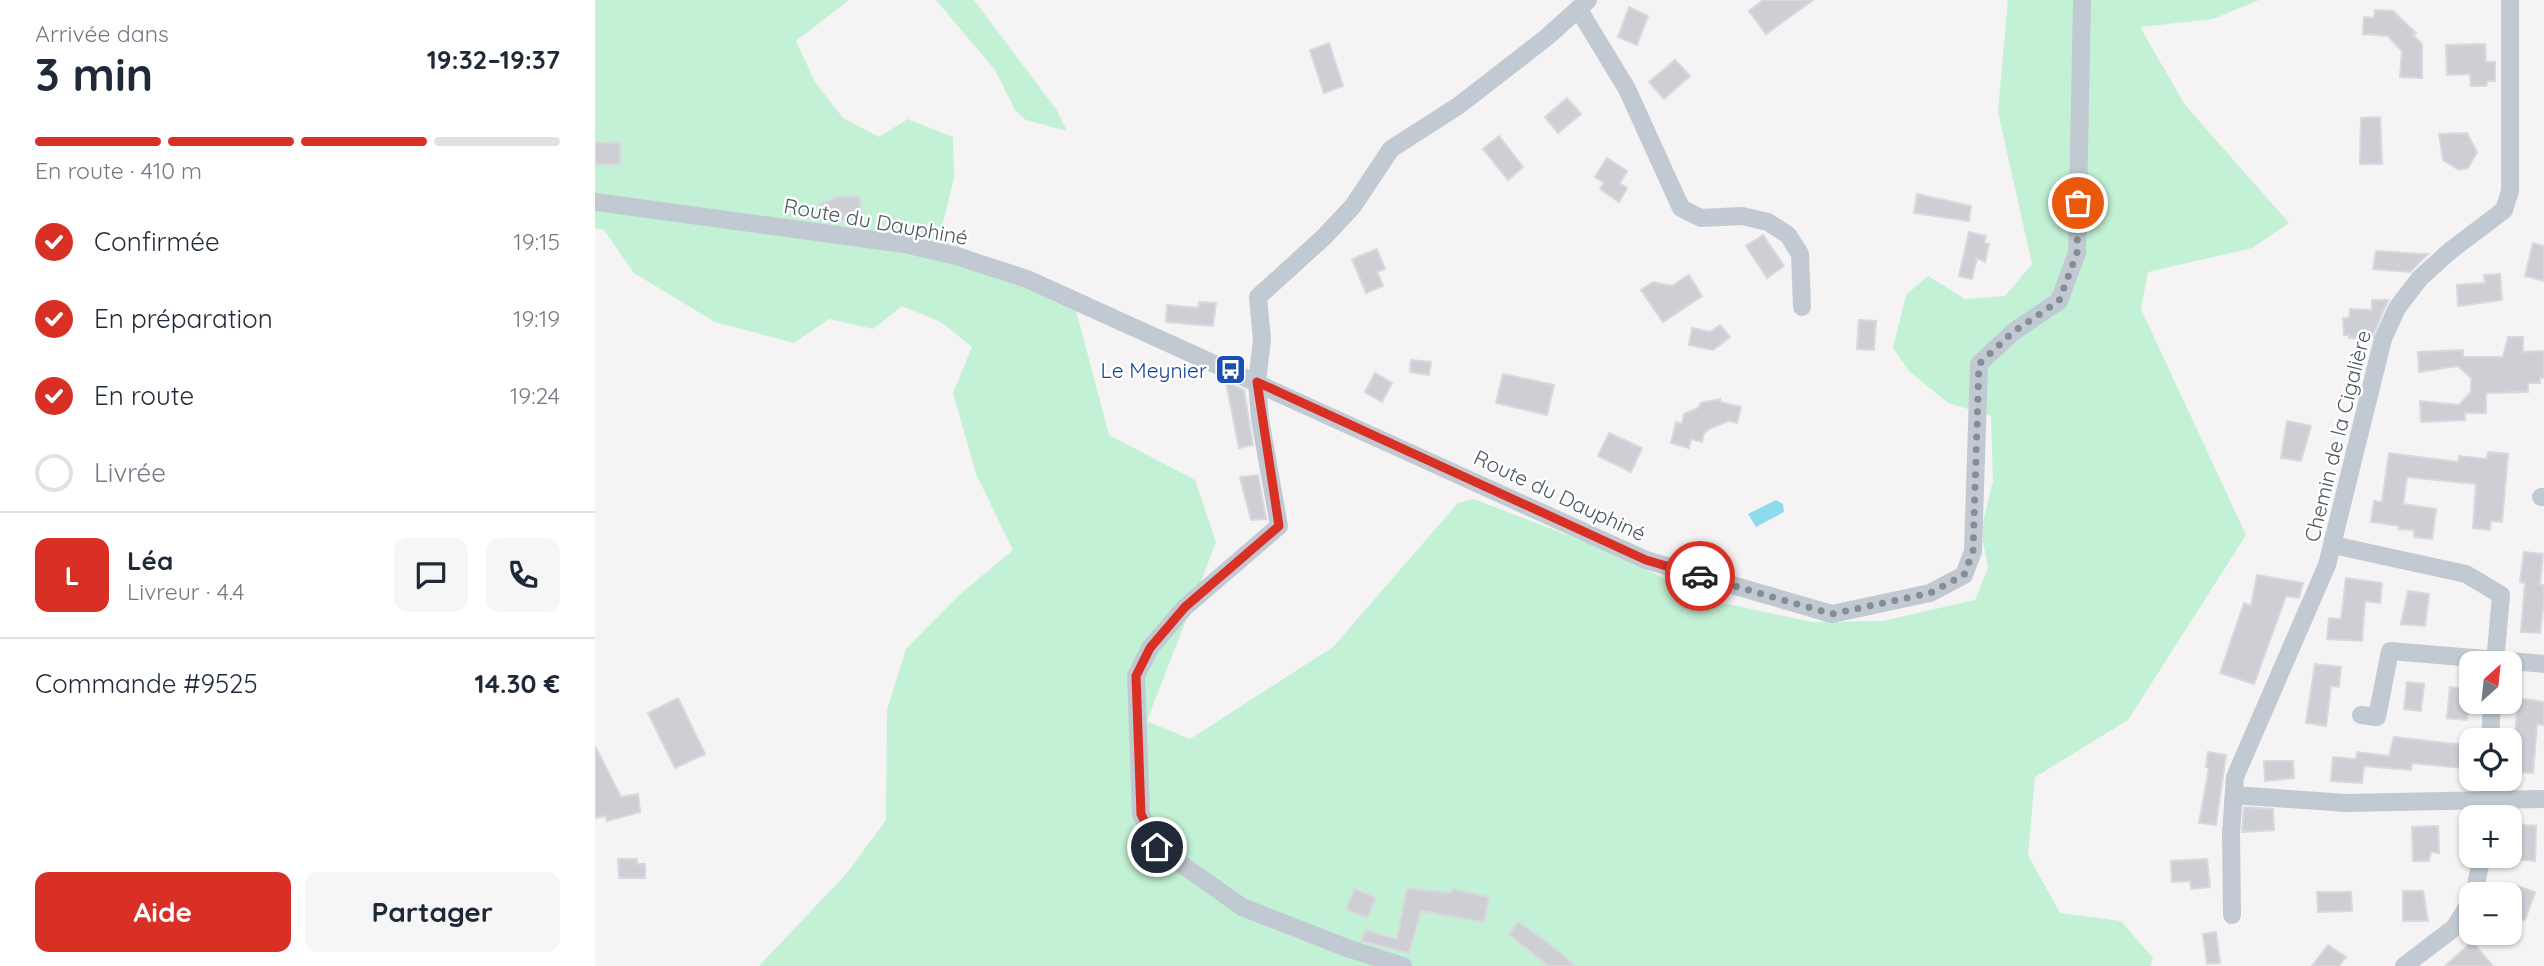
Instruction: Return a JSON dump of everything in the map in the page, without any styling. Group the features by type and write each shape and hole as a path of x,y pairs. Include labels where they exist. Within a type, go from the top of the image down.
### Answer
{"street":[{"name":"Route du Dauphiné","path":"595,202 904,244 957,256 1027,279 1646,560 1832,614 1930,593 1964,575 1973,551 1979,364 2013,332 2059,301 2077,253 2082,0"},
{"name":"Chemin de la Cigalière","path":"2232,915 2235,777 2327,565 2383,339 2397,308 2420,278 2450,251 2504,210 2510,191 2510,0"},
{"path":"1403,966 1347,948 1242,907 1157,847 1141,814 1136,676 1150,648 1185,607 1279,526 1257,382 1262,340 1258,297 1324,237 1353,206 1391,149 1458,106 1583,5 1627,89 1681,208 1701,218 1742,216 1768,222 1788,235 1800,254 1802,307"},
{"path":"2333,545 2466,574 2501,595 2496,651"},
{"path":"2361,715 2377,717 2390,651 2459,658"},
{"path":"2522,663 2544,664"},
{"path":"2234,796 2459,807"},
{"path":"2505,805 2544,799"},
{"path":"2404,966 2454,928 2459,920"}],"green space":[{"path":"595,0 849,0 796,41 815,82 843,118 879,137 908,119 953,137 954,178 939,239 1070,288 1109,435 1195,480 1216,542 1147,721 1190,739 1333,647 1458,503 1474,499 1614,553 1705,599 1811,622 1883,621 1975,600 1988,568 1981,531 1993,481 1991,416 1948,403 1909,371 1893,348 1906,295 1928,276 1965,299 2005,296 2032,264 1998,112 2008,0 2259,0 2213,19 2140,27 2185,105 2289,223 2252,248 2148,272 2141,309 2246,535 2128,720 2035,777 2028,855 2060,913 2121,921 2153,958 2150,966 759,966 847,873 886,820 887,710 906,649 959,595 1013,550 976,474 953,393 972,347 941,322 902,306 873,329 829,319 794,343 715,322 634,273 604,230 595,228"},
{"path":"936,0 974,0 1056,109 1067,131 1026,120 1015,110 995,70"}],"water":[{"path":"1776,500 1783,504 1784,512 1756,527 1748,514"}],"building":[{"path":"1763,0 1813,0 1766,34 1749,11"},
{"path":"1629,7 1648,16 1637,45 1618,37"},
{"path":"2375,10 2393,11 2416,33 2413,35 2422,44 2422,78 2400,77 2402,51 2388,36 2363,34 2364,17 2374,18"},
{"path":"1329,43 1343,86 1324,93 1310,50"},
{"path":"2485,44 2486,62 2495,62 2495,81 2488,81 2486,86 2471,86 2470,74 2447,75 2446,45"},
{"path":"1675,60 1690,76 1664,99 1649,82"},
{"path":"1567,98 1581,114 1558,133 1545,117"},
{"path":"2380,117 2382,164 2360,164 2361,118"},
{"path":"2467,133 2477,152 2468,168 2459,170 2443,160 2439,134"},
{"path":"1499,136 1523,167 1508,180 1483,149"},
{"path":"595,142 620,143 620,164 595,164"},
{"path":"1607,158 1627,171 1620,183 1627,188 1619,202 1600,189 1604,183 1595,177"},
{"path":"1917,194 1971,206 1969,221 1914,213"},
{"path":"838,197 860,198 861,219 819,221 818,205"},
{"path":"1969,232 1986,236 1984,243 1989,244 1985,262 1977,258 1972,279 1959,276"},
{"path":"1763,235 1784,266 1767,278 1746,246"},
{"path":"2533,243 2544,246 2544,281 2525,276"},
{"path":"1377,249 1385,269 1377,272 1383,286 1366,293 1352,259"},
{"path":"2376,251 2428,254 2410,272 2373,269"},
{"path":"2500,274 2502,300 2458,306 2457,285 2485,283 2484,275"},
{"path":"1689,275 1702,296 1663,322 1641,290 1653,282 1672,286"},
{"path":"2372,300 2388,300 2372,338 2349,338 2349,335 2344,335 2343,318 2349,318 2350,309 2372,310"},
{"path":"1199,302 1216,303 1213,326 1166,322 1167,305 1199,308"},
{"path":"1859,320 1876,321 1874,350 1857,349"},
{"path":"1720,325 1730,337 1713,350 1689,345 1692,328 1710,332"},
{"path":"2508,337 2523,337 2523,352 2544,351 2544,378 2540,378 2540,383 2528,383 2528,392 2486,393 2486,413 2465,413 2465,420 2421,422 2420,401 2459,405 2471,392 2471,378 2458,366 2419,372 2418,352 2463,350 2463,357 2503,357"},
{"path":"1411,360 1431,362 1429,375 1410,372"},
{"path":"1375,373 1392,383 1382,402 1365,392"},
{"path":"1503,374 1554,385 1547,415 1496,403"},
{"path":"1226,382 1244,390 1253,445 1239,448"},
{"path":"1720,399 1720,402 1741,407 1737,423 1729,421 1711,428 1704,433 1702,442 1691,439 1689,448 1671,443 1676,422 1682,424 1684,414 1698,408 1701,403"},
{"path":"2287,421 2311,426 2301,461 2281,458"},
{"path":"1609,433 1642,448 1631,472 1598,456"},
{"path":"2488,452 2508,454 2502,522 2491,521 2490,530 2473,528 2476,484 2407,477 2403,504 2436,509 2432,539 2414,537 2414,530 2371,522 2374,501 2382,502 2389,453 2458,462 2459,456 2487,459"},
{"path":"1258,475 1266,519 1251,520 1240,477"},
{"path":"2524,552 2543,554 2540,585 2544,585 2544,600 2540,633 2521,632 2525,583 2520,582"},
{"path":"2257,575 2303,583 2299,598 2286,596 2254,684 2220,673 2244,603 2251,606"},
{"path":"2346,578 2382,583 2380,603 2365,601 2362,641 2327,639 2329,618 2341,619"},
{"path":"2408,591 2429,594 2425,626 2401,624"},
{"path":"2315,664 2341,667 2339,687 2331,686 2326,726 2306,723"},
{"path":"2407,682 2424,684 2421,711 2404,709"},
{"path":"2450,687 2459,688 2459,714 2468,714 2467,720 2447,718"},
{"path":"678,698 705,754 675,768 648,713"},
{"path":"2522,699 2544,702 2544,725 2537,724 2533,773 2522,772 2522,728 2516,728 2517,714 2522,714"},
{"path":"2394,737 2459,744 2459,768 2412,763 2411,770 2364,766 2362,783 2331,781 2333,757 2356,759 2357,752 2389,756"},
{"path":"595,746 621,797 638,794 640,812 607,821 606,816 595,818"},
{"path":"2208,752 2226,755 2216,825 2199,823 2209,768 2206,767"},
{"path":"2264,761 2293,761 2294,778 2265,781"},
{"path":"2244,807 2273,809 2274,830 2242,832"},
{"path":"2522,825 2536,826 2535,861 2522,860"},
{"path":"2438,826 2439,853 2431,852 2429,861 2413,861 2412,827"},
{"path":"618,859 637,859 637,864 645,864 645,878 619,878"},
{"path":"2207,859 2210,887 2191,889 2190,881 2172,882 2171,861"},
{"path":"1407,888 1451,893 1452,889 1489,897 1484,922 1421,911 1409,953 1362,941 1365,930 1397,939"},
{"path":"2522,888 2535,892 2525,920 2522,919"},
{"path":"1355,889 1376,898 1367,918 1346,909"},
{"path":"2403,891 2423,891 2428,921 2403,921"},
{"path":"2317,892 2351,892 2352,911 2318,912"},
{"path":"1518,922 1576,966 1548,966 1509,934"},
{"path":"2216,932 2220,963 2207,964 2203,934"},
{"path":"2328,945 2346,957 2339,966 2312,966"},
{"path":"2469,945 2475,945 2493,966 2445,966"}],"way so far":[{"path":"1700,576 1832,614 1930,593 1964,575 1973,551 1979,364 2013,332 2059,301 2077,253 2078,203"}],"place":[{"name":"Le Meynier","path":"1230,370"}],"route":[{"path":"1157,847 1141,814 1136,676 1150,648 1185,607 1279,526 1260,419 1257,382 1646,560 1700,576"}]}
